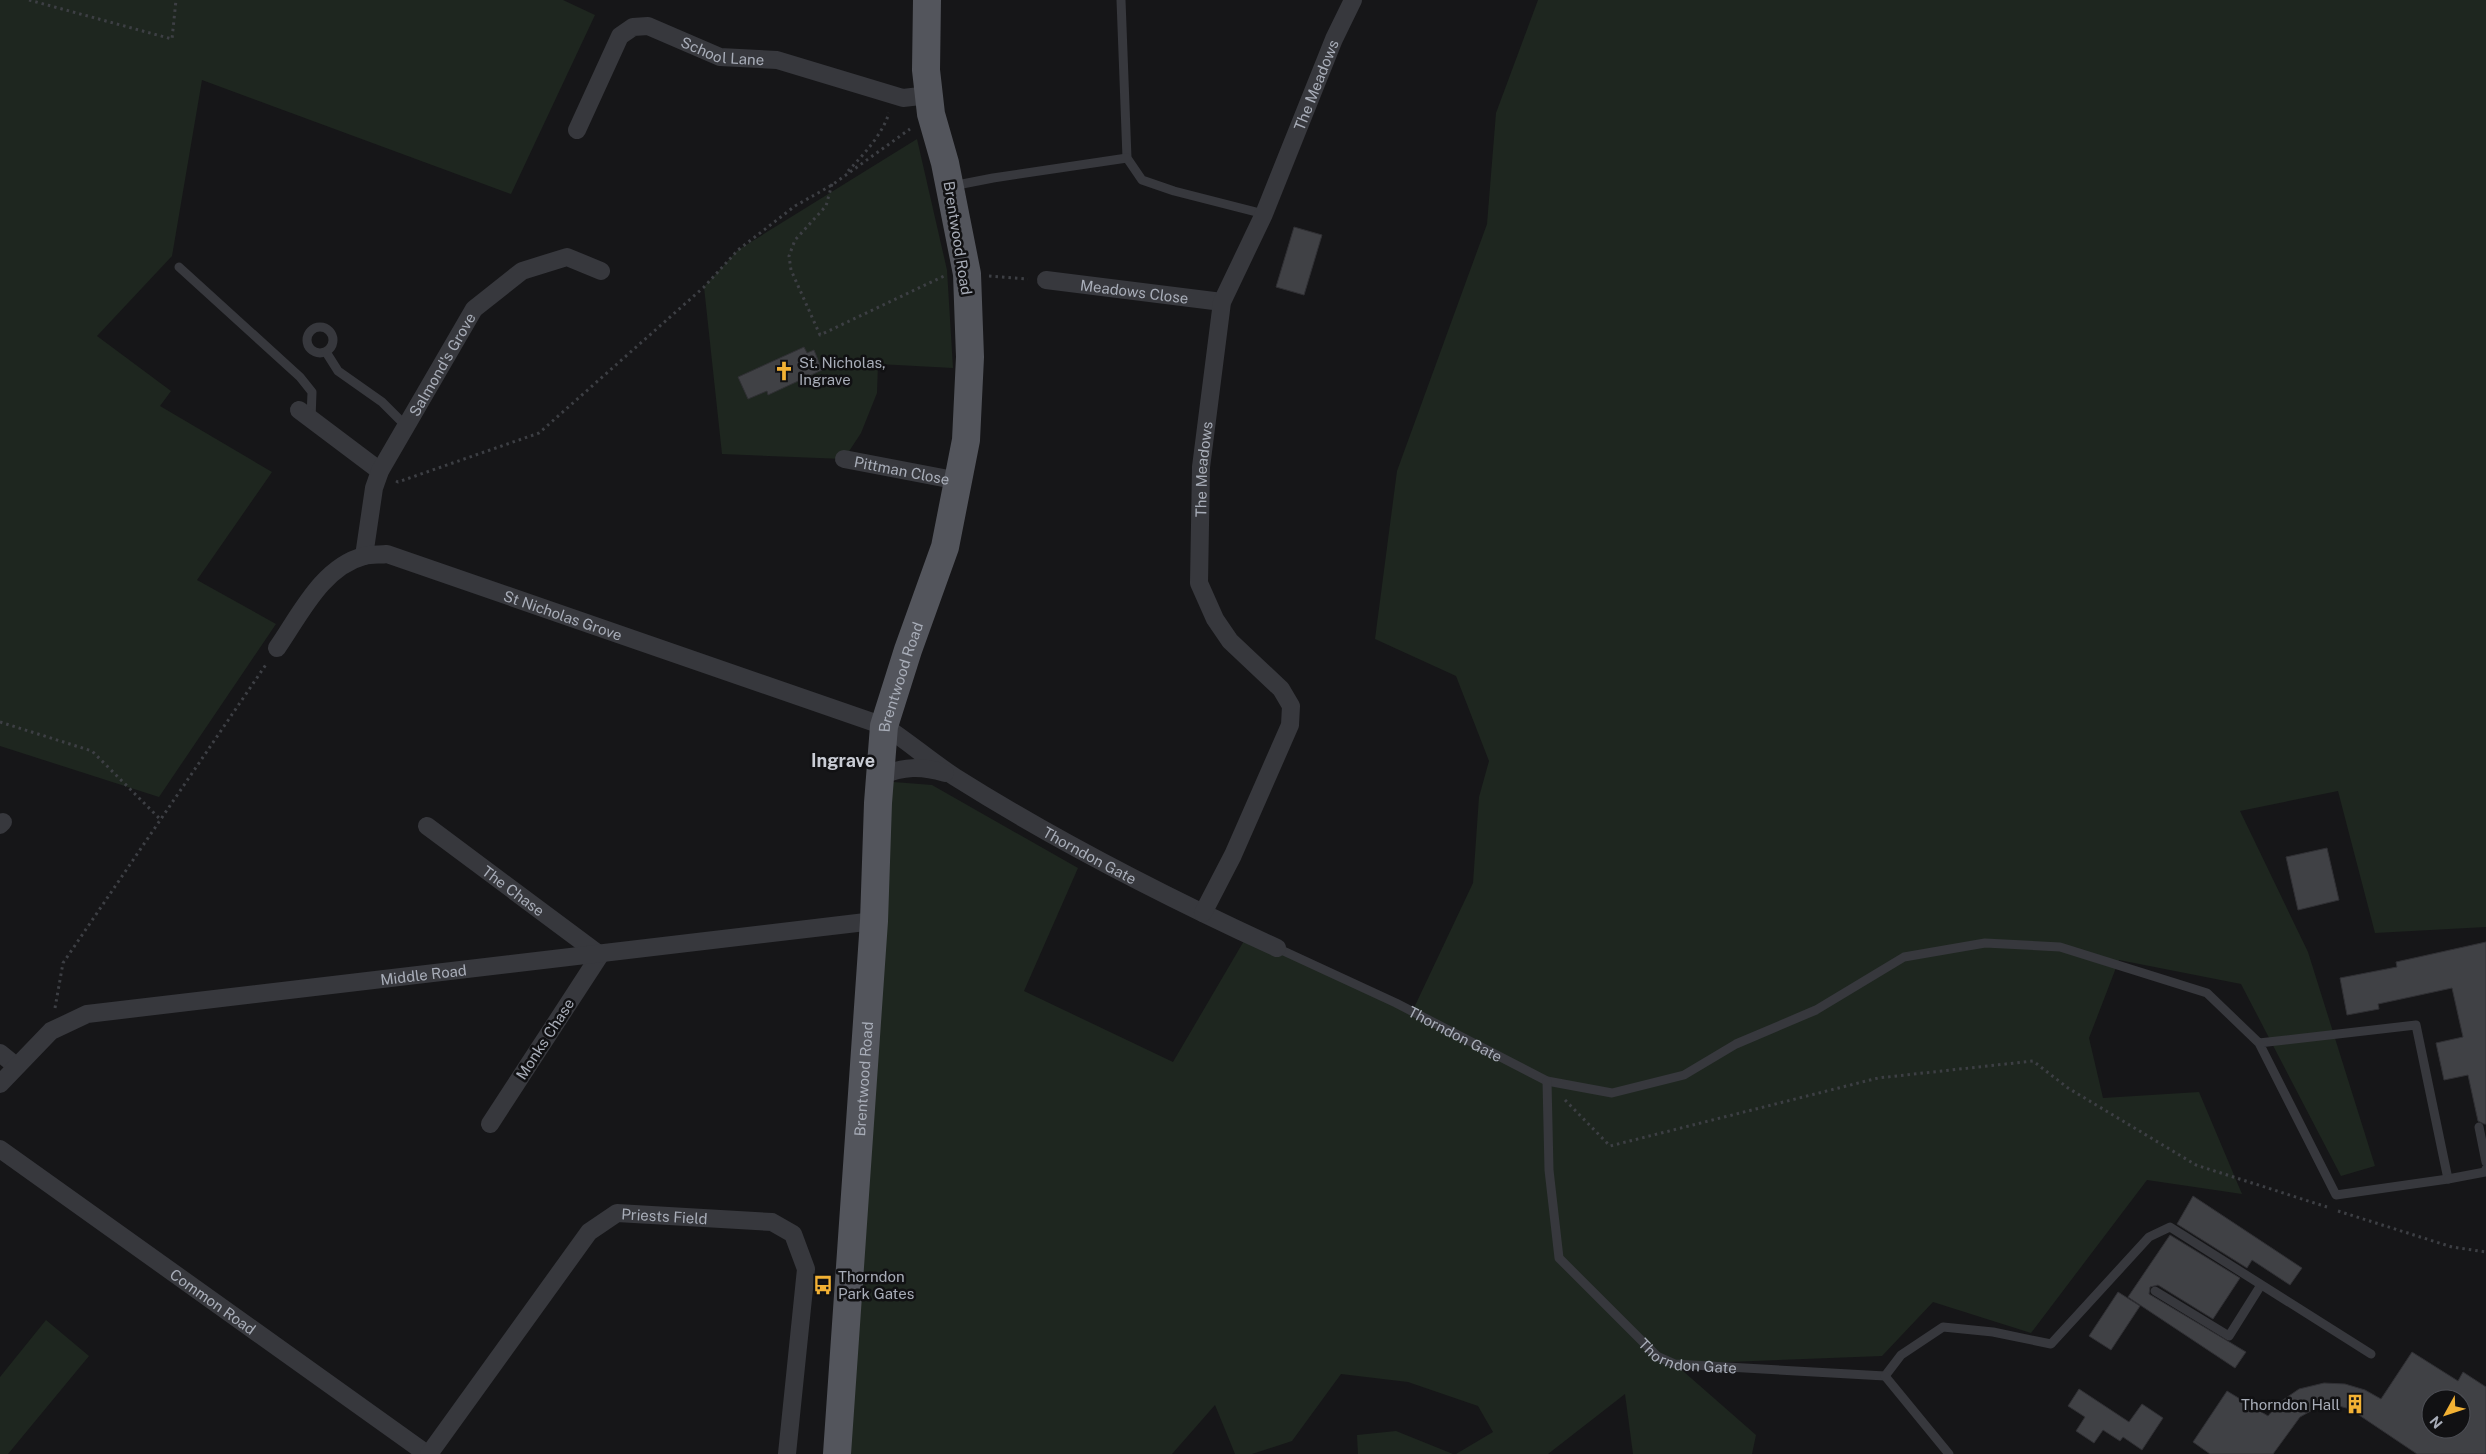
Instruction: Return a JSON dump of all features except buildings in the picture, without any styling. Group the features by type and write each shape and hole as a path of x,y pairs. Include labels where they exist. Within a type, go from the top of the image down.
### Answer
{"main road":[{"name":"Brentwood Road","path":"837,1454 874,921 884,726 908,650 945,546 966,440 970,357 966,270 950,186 930,104 926,70 927,0"}],"street":[{"name":"The Meadows","path":"1203,913 1233,855 1290,725 1291,706 1282,689 1230,641 1215,619 1199,583 1201,466 1222,302 1264,214 1334,39 1353,0"},
{"name":"School Lane","path":"577,130 620,36 633,27 648,26 720,57 777,60 895,96 930,104"},
{"name":"Salmond's Grove","path":"364,556 374,488 380,471 474,309 522,271 567,257 601,270"},
{"name":"Meadows Close","path":"1046,280 1222,302"},
{"path":"305,414 380,471"},
{"name":"Pittman Close","path":"844,459 959,481"},
{"name":"St Nicholas Grove","path":"277,648 318,588 340,567 364,556 387,554 884,726"},
{"name":"Thorndon Gate","path":"884,726 912,744 953,775 1092,858 1277,948"},
{"path":"881,776 894,770 924,767 953,775"},
{"name":"The Chase","path":"427,826 600,955"},
{"name":"Middle Road","path":"0,1084 52,1031 87,1014 600,955 874,921"},
{"name":"Monks Chase","path":"490,1124 600,955"},
{"path":"0,1053 16,1066"},
{"name":"Common Road","path":"0,1149 428,1454"},
{"name":"Priests Field","path":"428,1454 589,1232 616,1213 772,1222 793,1234 806,1269 786,1454"}],"lane":[{"path":"1121,0 1127,158 1142,180 1174,191 1264,214"},
{"path":"950,186 1127,158"},
{"path":"179,267 300,377 312,392 305,414"},
{"path":"326,352 338,371 382,402 406,426"},
{"path":"1547,1081 1612,1094 1684,1075 1736,1044 1816,1010 1904,957 1985,943 2060,947 2207,993 2259,1043 2336,1195 2479,1175 2485,1172 2486,1169"},
{"name":"Thorndon Gate","path":"1277,948 1396,1004 1547,1081 1549,1170 1560,1258 1657,1356 1675,1364 1885,1376"},
{"path":"2259,1043 2416,1026 2448,1180"},
{"path":"2479,1127 2486,1162"},
{"path":"1949,1454 1885,1376 1901,1355 1943,1328 1993,1332 2051,1344 2149,1238 2170,1227 2371,1354"},
{"path":"2156,1291 2229,1336 2261,1285"}],"path":[{"path":"29,0 172,39 176,0"},
{"path":"895,96 886,123 871,146 832,185 826,206 796,240 789,256 792,270 820,335 966,270 1046,280"},
{"path":"380,471 398,482 539,434 704,287 738,250 795,206 832,185 930,104"},
{"path":"52,1031 63,963 277,648"},
{"path":"0,722 92,751 161,820"},
{"path":"1547,1081 1610,1146 1878,1078 2034,1061 2068,1088 2196,1166 2452,1248 2486,1252"}],"shaded area":[{"path":"0,0 563,0 595,15 511,194 202,80 172,256 97,336 171,391 160,406 272,472 197,580 276,624 159,797 0,746"},
{"path":"1538,0 2486,0 2486,927 2375,933 2338,791 2240,811 2308,952 2375,1166 2341,1176 2241,984 2119,960 2089,1038 2103,1098 2199,1092 2242,1194 2147,1180 2031,1333 1933,1302 1882,1356 1675,1364 1756,1435 1752,1454 1633,1454 1625,1394 1548,1454 1456,1454 1493,1432 1478,1406 1408,1382 1341,1374 1292,1441 1252,1454 1235,1454 1215,1405 1172,1454 837,1454 881,781 932,785 1078,868 1024,991 1173,1062 1248,934 1412,1012 1473,883 1479,797 1489,761 1456,676 1375,639 1397,471 1487,224 1496,113"},
{"path":"917,139 947,270 953,368 878,364 877,393 861,433 844,459 722,454 704,287 738,250"},
{"path":"46,1320 89,1356 8,1454 0,1454 0,1377"},
{"path":"1396,1431 1453,1454 1358,1454 1357,1435"}],"place":[{"name":"St. Nicholas, Ingrave","path":"784,371"},
{"name":"Thorndon Park Gates","path":"823,1285"},
{"name":"Thorndon Hall","path":"2355,1404"}],"district":[{"name":"Ingrave","path":"843,760"}]}
